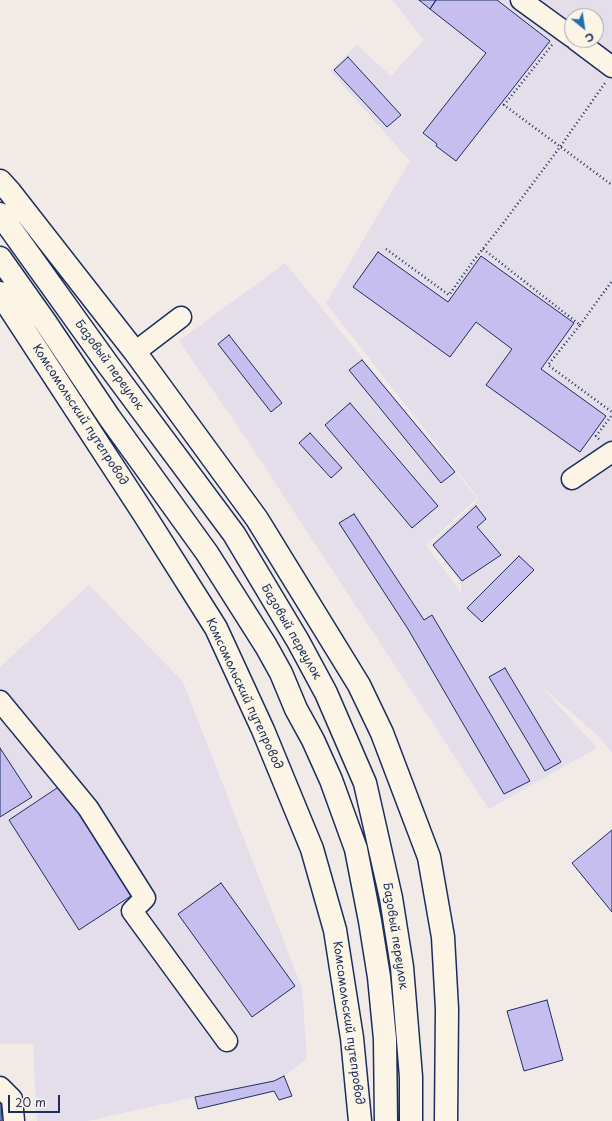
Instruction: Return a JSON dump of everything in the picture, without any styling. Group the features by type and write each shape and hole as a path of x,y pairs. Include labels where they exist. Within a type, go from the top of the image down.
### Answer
{"main road":[{"path":"0,182 10,192 135,352 257,519 359,685 382,733 429,857 443,937 447,1009 446,1121"},
{"name":"Базовый переулок","path":"0,214 104,360 234,534 298,641 326,693 365,783 391,898 402,966 411,1077 411,1121"},
{"name":"Базовый переулок","path":"0,258 110,417 207,553 266,646 281,673 296,709 332,780 356,849 379,977 385,1039 386,1121"},
{"name":"Комсомольский путепровод","path":"0,293 144,514 216,628 263,730 312,849 335,930 352,1038 360,1121"}],"lane":[{"path":"521,0 564,39"},
{"path":"584,48 609,74"},
{"path":"135,352 181,317"},
{"path":"572,479 606,446"},
{"path":"0,701 88,808 145,898 132,911 227,1041"},
{"path":"0,1087 12,1098 14,1121"}],"path":[{"path":"564,39 504,105 560,148 612,185"},
{"path":"386,249 449,295 560,148 609,74"},
{"path":"483,249 580,325"},
{"path":"606,446 596,436 612,414 548,365 580,325 612,281"}],"shaded area":[{"path":"392,0 612,0 612,753 599,737 538,683 597,748 489,809 241,431 179,341 285,263 477,498 426,545 461,593 461,582 431,544 479,499 326,303 410,161 330,71 357,45 391,76 424,40"},
{"path":"89,585 183,682 302,988 307,1059 284,1076 274,1081 87,1121 37,1121 33,1044 0,1044 0,667"}],"building":[{"path":"419,0 436,0 430,9"},
{"path":"436,0 497,0 550,41 456,161 436,146 437,144 423,133 486,53 430,9"},
{"path":"348,57 401,115 387,127 334,70"},
{"path":"378,252 448,302 481,256 574,323 541,369 606,416 580,452 486,385 512,349 476,322 450,357 353,287"},
{"path":"229,335 282,403 271,412 218,344"},
{"path":"362,360 455,472 441,483 349,370"},
{"path":"350,403 438,506 412,528 325,425"},
{"path":"310,433 342,468 331,478 299,443"},
{"path":"476,506 486,519 477,527 501,555 462,581 433,545"},
{"path":"354,514 424,620 432,615 530,781 504,794 408,629 339,523"},
{"path":"519,556 534,570 482,622 467,608"},
{"path":"505,668 561,762 545,771 489,677"},
{"path":"0,748 32,797 0,817"},
{"path":"63,784 134,894 79,930 9,820"},
{"path":"612,830 612,912 572,863"},
{"path":"221,883 295,986 252,1017 178,914"},
{"path":"547,1000 563,1060 524,1071 507,1011"},
{"path":"284,1076 292,1096 279,1100 274,1091 198,1109 195,1097 274,1081"},
{"path":"1,1102 2,1121 0,1121"}]}
